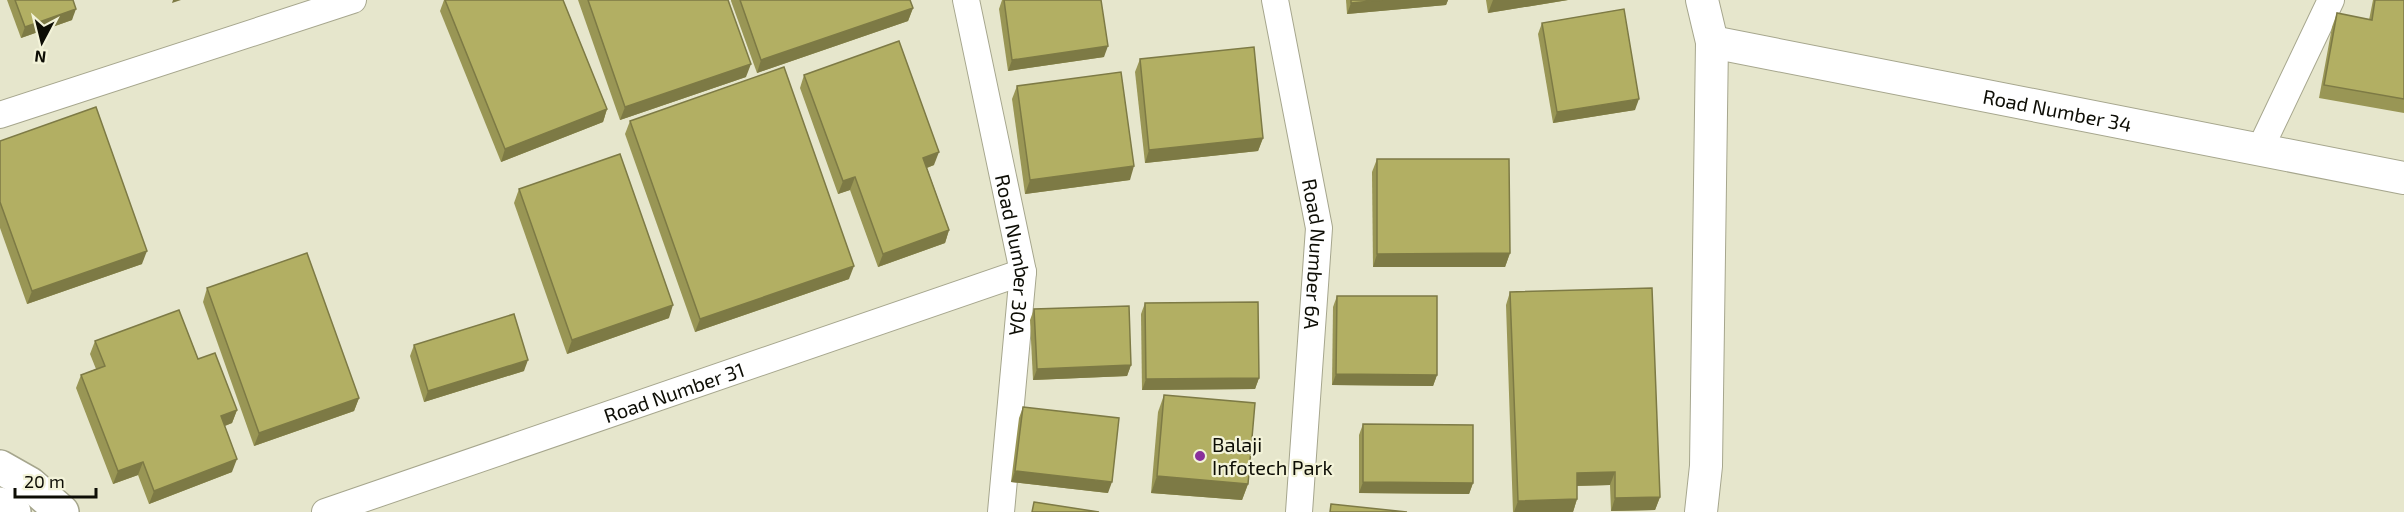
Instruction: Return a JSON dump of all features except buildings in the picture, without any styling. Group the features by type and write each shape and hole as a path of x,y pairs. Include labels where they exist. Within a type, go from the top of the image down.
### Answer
{"main road":[{"path":"0,467 30,484 62,512"},
{"path":"0,504 14,512"}],"street":[{"path":"0,115 353,0"},
{"name":"Road Number 30A","path":"966,0 1023,272 1001,512"},
{"name":"Road Number 6A","path":"1275,0 1319,228 1299,512"},
{"path":"1701,512 1706,454 1712,42 1702,0"},
{"path":"2259,149 2331,0"},
{"name":"Road Number 34","path":"1712,42 2404,178"},
{"name":"Road Number 31","path":"325,512 1023,272"}],"place":[{"name":"Balaji Infotech Park","path":"1200,456"}]}
